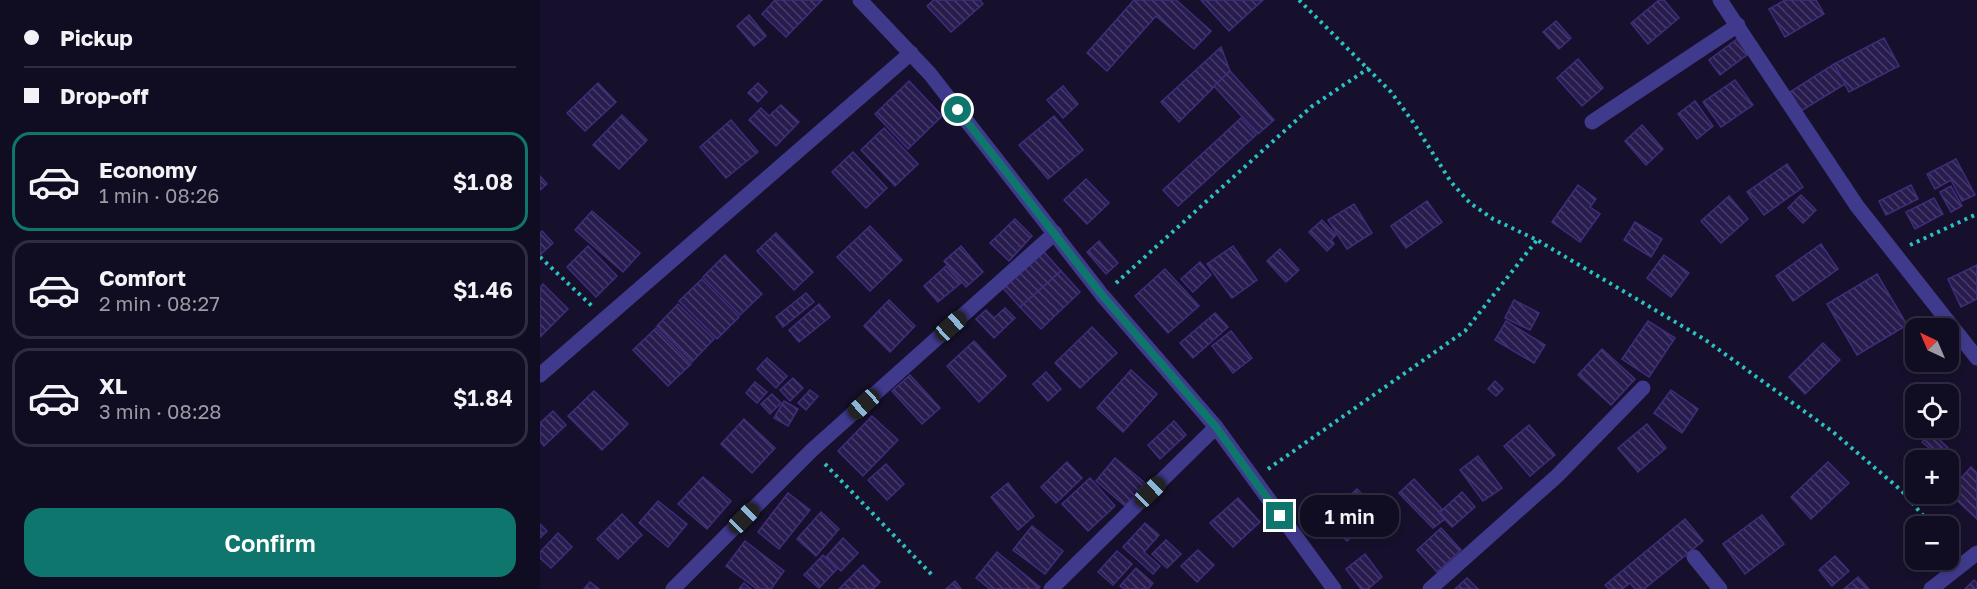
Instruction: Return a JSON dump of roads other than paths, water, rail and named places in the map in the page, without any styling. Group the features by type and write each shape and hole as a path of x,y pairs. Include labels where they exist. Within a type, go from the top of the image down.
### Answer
{"street":[{"path":"860,0 930,74 1102,295 1216,427 1334,589"},
{"path":"1720,0 1857,206 1977,358"},
{"path":"1592,122 1738,25"},
{"path":"540,375 911,53"},
{"path":"673,589 812,450 1055,234"},
{"path":"1430,589 1557,476 1643,388"},
{"path":"1051,589 1216,427"},
{"path":"1694,557 1720,589"},
{"path":"1931,589 1962,563 1975,559"}]}
